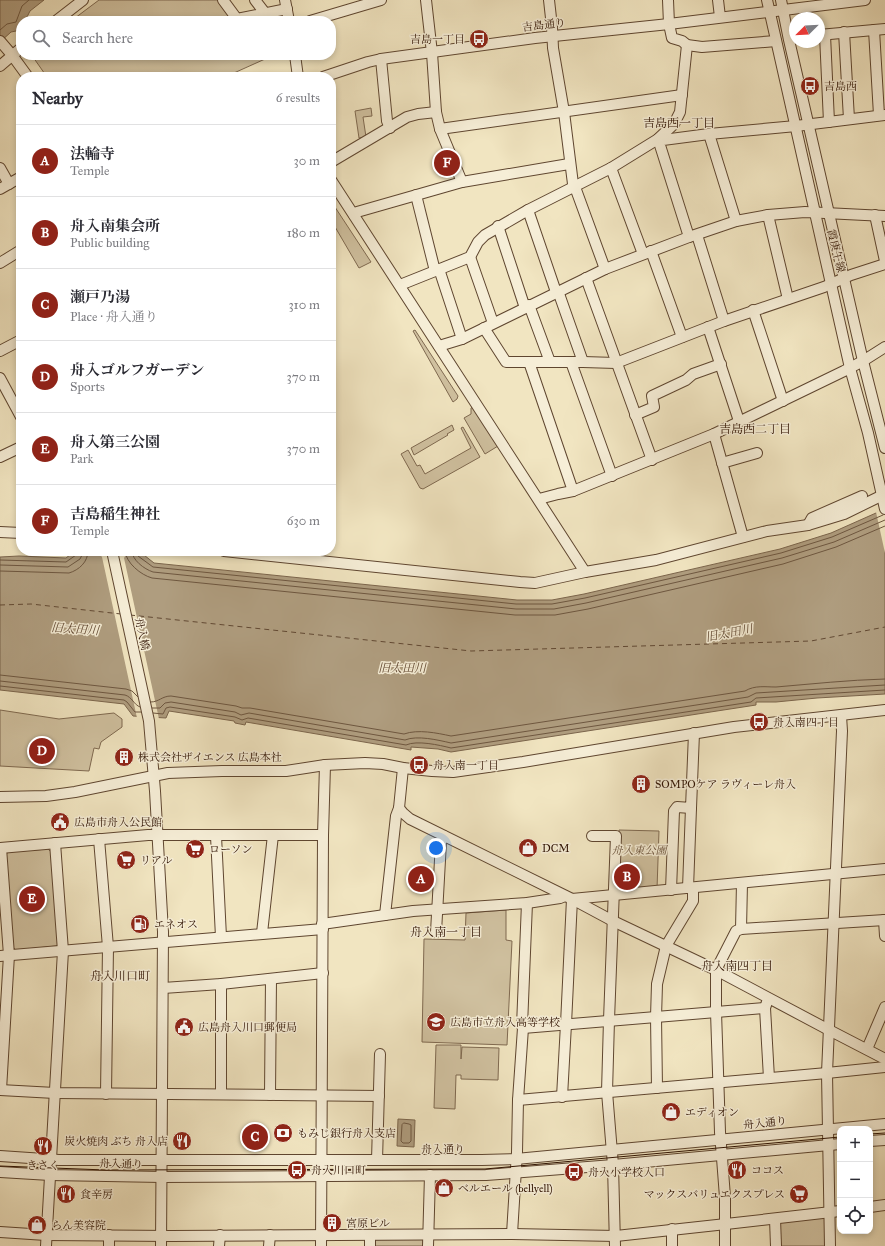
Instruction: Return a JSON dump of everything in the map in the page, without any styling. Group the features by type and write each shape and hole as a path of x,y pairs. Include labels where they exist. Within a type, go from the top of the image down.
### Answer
{"street":[{"path":"62,16 83,0"},
{"path":"223,0 235,16"},
{"path":"255,0 265,13"},
{"path":"324,16 362,3 381,0"},
{"path":"426,0 432,53 436,112 440,129 462,182"},
{"path":"549,0 552,36 564,112 569,164 573,184 605,268"},
{"path":"668,0 669,24 672,38 682,41 688,45 702,47 776,41"},
{"path":"718,0 720,17"},
{"name":"霞庚午線","path":"767,0 850,368 868,433 884,501"},
{"name":"吉島通り","path":"336,73 381,59 552,36 770,12 782,5 864,0"},
{"path":"251,16 265,13 286,5 288,16"},
{"path":"782,5 789,29"},
{"path":"825,35 885,29"},
{"path":"658,140 796,126 882,115 874,30"},
{"path":"844,32 849,119"},
{"path":"1,42 24,72"},
{"path":"400,285 470,257 478,242 498,226 611,168 658,140 674,124 680,112 688,45"},
{"path":"794,48 808,124 863,361 885,448"},
{"path":"823,48 829,122"},
{"path":"0,66 16,52"},
{"path":"381,59 387,121 390,128"},
{"path":"296,60 297,72"},
{"path":"440,129 682,95"},
{"path":"336,159 407,117 436,112"},
{"path":"709,134 736,221"},
{"path":"658,140 724,321"},
{"path":"354,214 462,182 569,164"},
{"path":"0,168 9,184"},
{"path":"611,168 682,337"},
{"path":"0,190 16,180"},
{"path":"336,187 585,572"},
{"path":"416,195 437,270 462,339"},
{"path":"528,210 583,362"},
{"path":"439,346 462,339 488,325 605,268 736,221 805,212 880,215 885,262 832,284 753,310 616,363 506,362 488,325 470,257"},
{"path":"768,216 788,299"},
{"path":"498,226 527,306 550,362"},
{"path":"0,263 16,253"},
{"path":"586,278 652,460"},
{"path":"753,310 783,401"},
{"path":"708,327 739,422"},
{"path":"0,351 16,343"},
{"path":"539,499 573,491 714,434 850,368 885,346"},
{"path":"529,362 573,491"},
{"path":"571,362 612,476"},
{"path":"635,415 654,407 652,396 686,380 693,374 720,364"},
{"path":"0,378 16,407"},
{"path":"714,434 743,537"},
{"path":"0,457 16,449"},
{"path":"722,463 757,453"},
{"path":"808,525 812,518 862,496"},
{"path":"272,556 535,583 585,572 656,560 767,531 808,525 884,501"},
{"path":"0,532 16,533"},
{"name":"舟入橋","path":"113,556 149,721 154,776 163,943 161,1241"},
{"path":"0,797 46,796 75,792 168,773 286,771 325,765 365,763 453,772 734,727 885,710"},
{"path":"830,1246 835,1211 827,1129 827,1074 842,731 841,716"},
{"path":"657,1088 657,984 666,946 693,901 690,888 694,733"},
{"path":"321,1246 323,835 325,765"},
{"path":"385,916 403,768"},
{"path":"671,890 674,811 677,807 691,808"},
{"path":"399,808 410,819 568,897 613,921 716,970 767,1003 829,1030 885,1058"},
{"path":"323,835 157,835 0,848 4,956 0,1090 106,1094 379,1096"},
{"path":"262,933 273,835"},
{"path":"216,836 221,937"},
{"path":"436,932 441,842 444,836"},
{"path":"592,836 616,836 607,1092 613,1165 616,1241"},
{"path":"99,839 108,947 106,1094"},
{"path":"46,1246 63,951 55,843"},
{"path":"4,956 262,933 323,926 413,911 527,903 568,897 614,895 885,870"},
{"path":"741,929 742,882"},
{"path":"562,1097 566,1024 568,897"},
{"path":"512,1234 523,1028 527,903"},
{"path":"726,1246 723,1155 718,1082 716,970 736,931 741,929 885,920 885,936"},
{"path":"163,988 221,984 323,973"},
{"path":"270,1095 271,979"},
{"path":"221,984 221,1094"},
{"path":"523,1028 716,1012 767,1003"},
{"path":"767,1003 769,1078"},
{"path":"867,1049 885,1007"},
{"path":"377,1160 380,1054"},
{"path":"518,1100 827,1074 885,1067"},
{"name":"舟入通り","path":"0,1156 51,1160 162,1161 429,1161 516,1159 885,1124"},
{"path":"873,1141 885,1140"},
{"name":"舟入通り","path":"0,1172 50,1175 162,1177 486,1175 837,1144"},
{"path":"428,1246 430,1175"},
{"path":"873,1207 885,1205"},
{"path":"0,1232 109,1235 161,1241 220,1236 270,1235 512,1234 616,1241 672,1229 775,1219 835,1211"},
{"path":"775,1219 776,1246"},
{"path":"672,1229 672,1246"},
{"path":"109,1235 109,1246"},
{"path":"269,1246 270,1235"},
{"path":"370,1235 370,1246"},
{"path":"219,1246 220,1236"}],"green space":[{"path":"99,0 218,0 230,16 78,16"},
{"path":"35,60 263,60 236,72 44,72"},
{"path":"371,108 372,116 363,117 366,137 359,138 355,111"},
{"path":"336,209 371,262 359,268 336,229"},
{"path":"415,330 458,396 453,402 413,331"},
{"path":"474,406 498,446 485,454 464,418 471,414 471,408"},
{"path":"452,425 454,430 447,434 448,435 414,455 411,448"},
{"path":"463,427 480,457 423,489 420,488 401,454 408,450 417,466 420,465 425,474 471,448 461,428"},
{"path":"0,710 59,719 114,713 122,719 122,727 101,742 99,749 94,748 89,771 0,766"},
{"name":"舟入東公園","path":"619,830 659,831 657,889 633,891 633,867 618,867"},
{"path":"48,849 51,852 59,943 56,946 16,950 13,947 5,856 8,852"},
{"path":"506,910 506,940 512,941 507,1045 422,1042 424,939 465,940 466,913"},
{"path":"436,1045 461,1045 461,1059 462,1047 499,1048 498,1080 461,1079 461,1075 456,1075 455,1109 434,1108"},
{"path":"823,1215 826,1218 826,1246 778,1246 778,1224 780,1221"},
{"path":"376,1238 423,1238 426,1246 372,1246"}],"water":[{"path":"0,0 44,0 30,11 28,16 16,16 16,31 11,32 0,42"},
{"name":"旧太田川","path":"885,509 885,694 776,702 756,702 756,705 451,752 438,749 411,747 411,750 246,722 245,725 235,723 234,721 169,711 166,718 133,716 124,704 0,690 0,557 19,556 66,558 69,556 145,556 154,563 517,600 552,600 780,549 831,533"},
{"path":"398,1119 415,1120 414,1147 397,1146"}],"pier":[{"path":"885,507 885,553 876,512"},
{"path":"101,556 125,556 124,558 159,719 137,718"}],"ferry route":[{"path":"0,605 31,604 121,614"},
{"path":"130,615 471,651 811,641 885,627"}],"tram line":[{"path":"873,1134 885,1133"},
{"path":"0,1166 106,1170 485,1169 837,1137"}],"place":[{"name":"吉島一丁目","path":"479,39"},
{"name":"吉島西","path":"810,86"},
{"name":"吉島稲生神社","path":"447,163"},
{"name":"舟入南四丁目","path":"759,722"},
{"name":"舟入ゴルフガーデン","path":"42,751"},
{"name":"株式会社ザイエンス 広島本社","path":"124,757"},
{"name":"舟入南一丁目","path":"419,765"},
{"name":"SOMPOケア ラヴィーレ舟入","path":"641,784"},
{"name":"広島市舟入公民館","path":"60,822"},
{"name":"DCM","path":"528,848"},
{"name":"ローソン","path":"195,849"},
{"name":"リアル","path":"126,860"},
{"name":"舟入南集会所","path":"627,877"},
{"name":"法輪寺","path":"421,879"},
{"name":"舟入第三公園","path":"32,899"},
{"name":"エネオス","path":"140,924"},
{"name":"広島市立舟入高等学校","path":"436,1022"},
{"name":"広島舟入川口郵便局","path":"184,1027"},
{"name":"エディオン","path":"671,1112"},
{"name":"もみじ銀行舟入支店","path":"283,1133"},
{"name":"瀬戸乃湯","path":"255,1137"},
{"name":"炭火焼肉 ぶち 舟入店","path":"182,1141"},
{"name":"きさく","path":"43,1146"},
{"name":"舟入川口町","path":"297,1170"},
{"name":"ココス","path":"737,1170"},
{"name":"舟入小学校入口","path":"574,1172"},
{"name":"ベルエール (bellyell)","path":"444,1188"},
{"name":"食辛房","path":"66,1194"},
{"name":"マックスバリュエクスプレス","path":"799,1194"},
{"name":"宮原ビル","path":"332,1223"},
{"name":"らん美容院","path":"37,1225"}],"district":[{"name":"吉島西一丁目","path":"679,123"},
{"name":"吉島西二丁目","path":"755,429"},
{"name":"舟入南一丁目","path":"446,932"},
{"name":"舟入南四丁目","path":"737,966"},
{"name":"舟入川口町","path":"120,976"}]}
